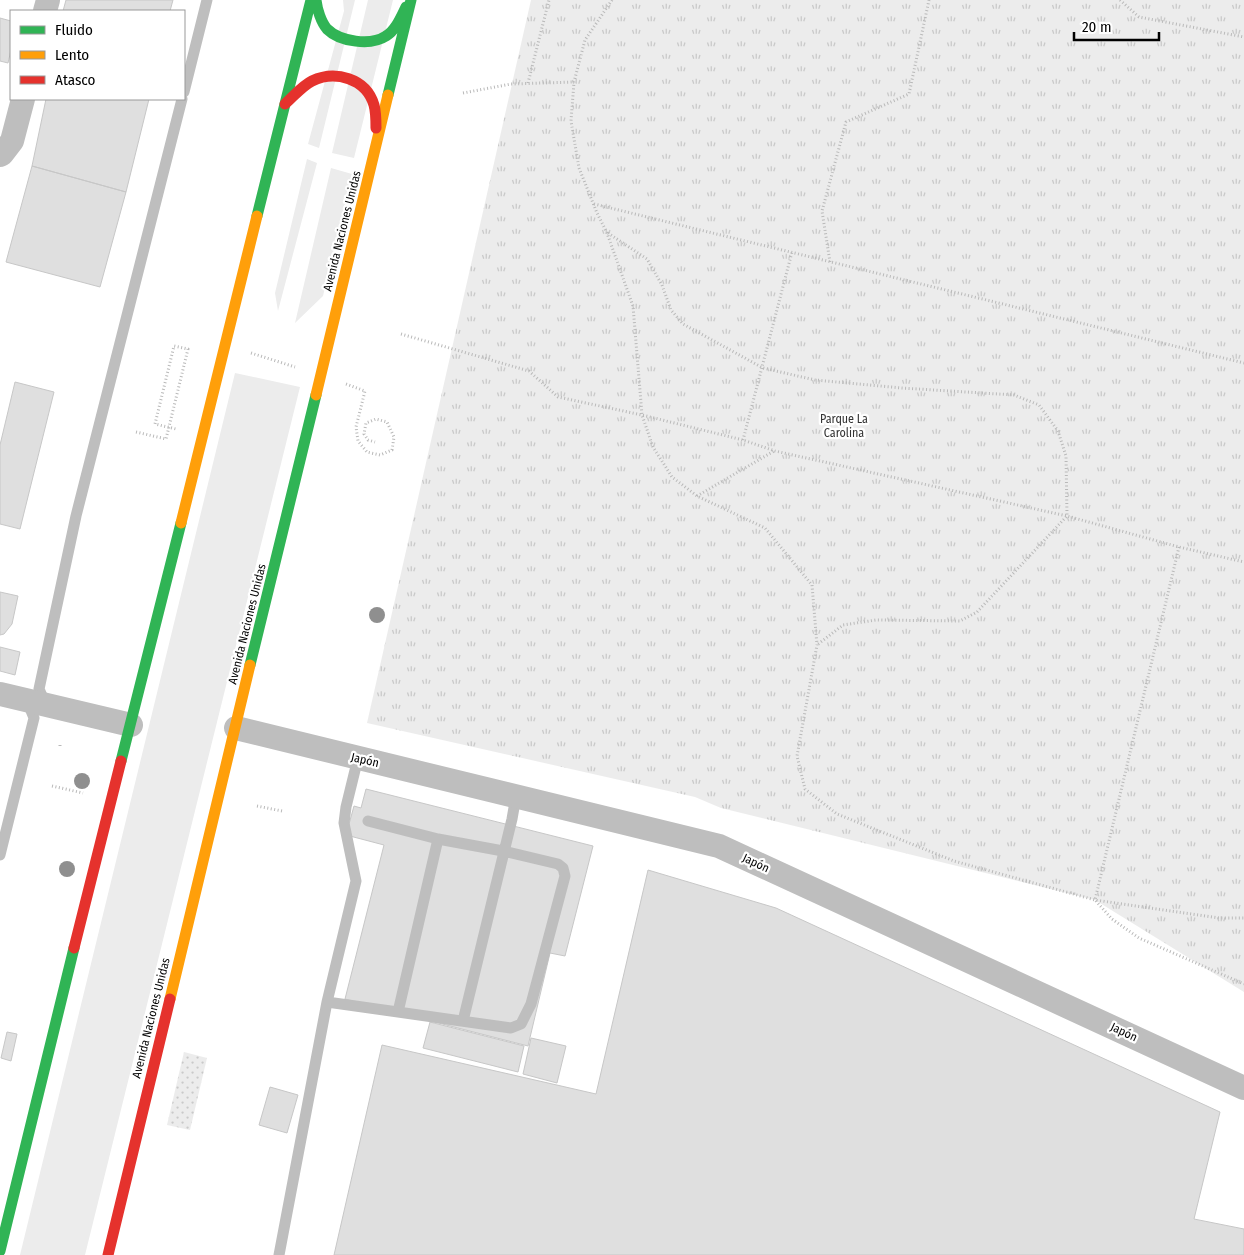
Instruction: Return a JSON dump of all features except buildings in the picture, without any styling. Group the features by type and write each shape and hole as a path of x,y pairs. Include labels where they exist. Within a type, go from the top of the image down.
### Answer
{"main road":[{"path":"0,1250 311,0"},
{"path":"316,0 322,22 330,31 344,38 371,41 386,36 411,0"},
{"name":"Avenida Naciones Unidas","path":"108,1255 411,0"},
{"path":"285,104 314,80 333,76 348,78 368,92 375,104 376,124 369,179"}],"street":[{"path":"0,155 12,141 23,100"},
{"path":"0,694 131,725"},
{"name":"Japón","path":"236,728 719,846 1244,1088"}],"lane":[{"path":"185,88 207,0"},
{"path":"0,855 34,718 76,516 182,100"},
{"path":"279,1255 327,1002 356,881 344,823 358,758"},
{"path":"463,1021 516,796"},
{"path":"327,1002 511,1028 521,1024 531,1004 565,876 563,868 558,864 503,851 438,839 368,821"},
{"path":"398,1012 438,839"}],"path":[{"path":"528,83 549,0"},
{"path":"612,0 585,40 574,82 571,120 579,168 608,233 633,306 642,415 653,447 672,477 697,496 765,528 812,585 817,645 797,756 805,789 837,814 954,861 1095,900 1219,918 1244,918"},
{"path":"830,262 822,211 846,122 910,94 929,0"},
{"path":"1120,0 1139,17 1244,37"},
{"path":"463,93 511,84 574,82"},
{"path":"594,204 1244,362"},
{"path":"608,233 647,259 662,285 672,310 683,324 763,368 815,380 1014,395 1039,405 1058,431 1066,456 1067,516 977,612 960,621 876,620 843,625 817,645"},
{"path":"742,440 763,368 792,252"},
{"path":"401,334 529,371 558,397 642,415 742,440 775,451 1067,516 1180,547 1244,562"},
{"path":"136,432 166,440 171,416 188,349 174,346 155,424 177,430 179,420"},
{"path":"246,351 300,370"},
{"path":"337,382 364,391 356,427 358,440 367,452 380,455 392,450 394,437 387,422 376,419 366,423 364,434 368,440 376,442"},
{"path":"697,496 775,451"},
{"path":"1095,900 1180,547"},
{"path":"52,786 91,794"},
{"path":"257,806 282,811"},
{"path":"1095,900 1112,919 1139,938 1244,984"}],"green space":[{"path":"343,0 355,0 319,148 308,144 344,11"},
{"path":"368,0 393,0 354,158 332,153"},
{"name":"Parque La Carolina","path":"531,0 1244,0 1244,992 1095,900 721,808 695,797 367,723"},
{"path":"307,159 317,163 278,311 275,293"},
{"path":"331,168 352,174 323,296 295,323"},
{"path":"235,373 300,387 85,1255 20,1255"},
{"path":"184,1052 207,1058 190,1130 167,1125"}],"traffic: fast":[{"path":"257,216 311,0"},
{"path":"316,0 323,23 327,29 347,40 364,42 380,39 390,33 406,7"},
{"path":"388,95 411,0"},
{"path":"250,665 316,395"},
{"path":"121,761 181,523"},
{"path":"0,1251 74,948"}],"traffic: slow":[{"path":"316,395 388,95"},
{"path":"181,523 257,216"},
{"path":"170,999 250,665"}],"traffic: jam":[{"path":"285,104 301,88 312,81 330,76 349,79 364,88 370,96 375,108 376,128"},
{"path":"74,948 121,761"},
{"path":"108,1255 170,999"}]}
